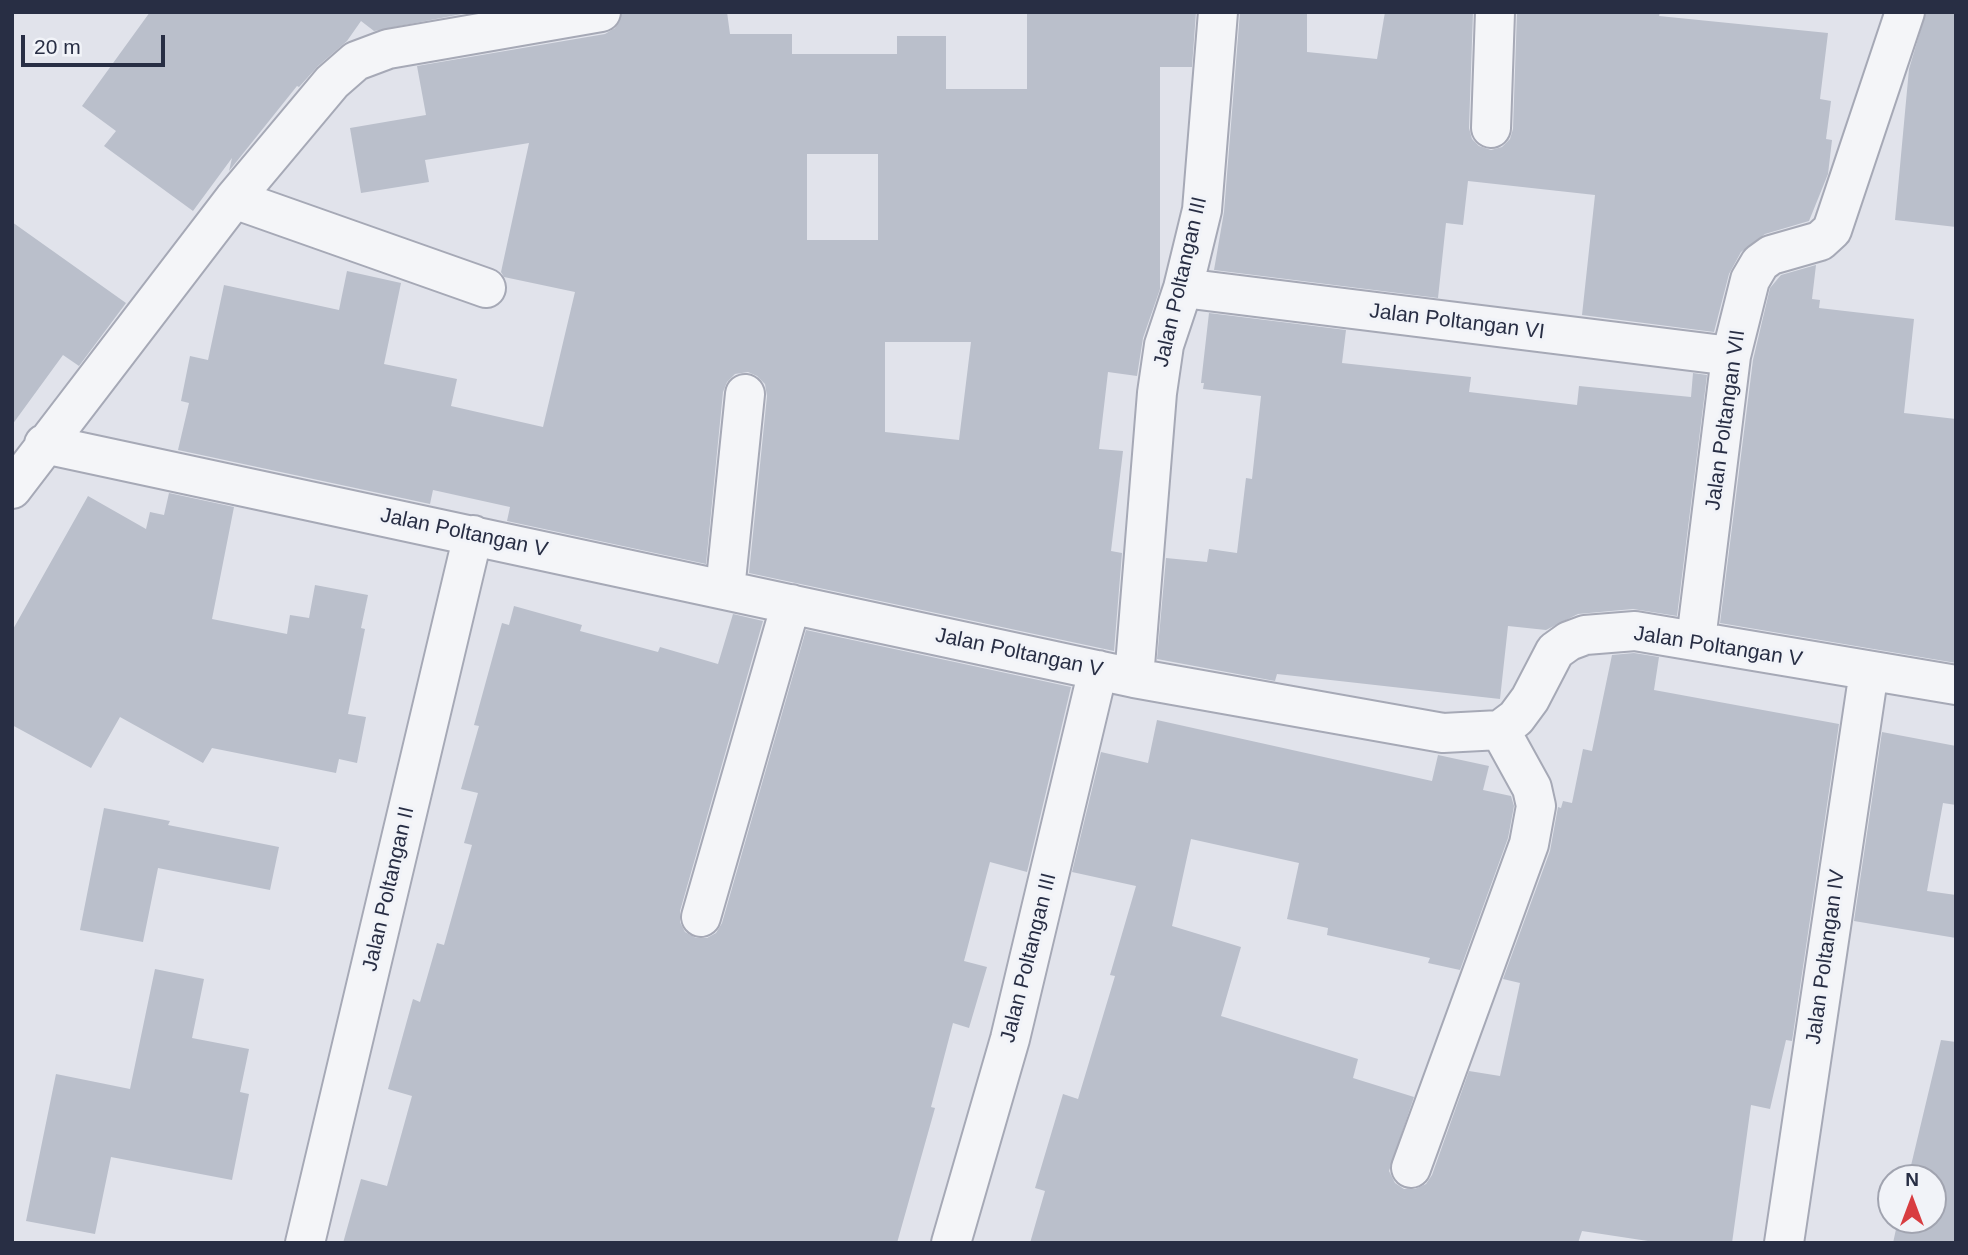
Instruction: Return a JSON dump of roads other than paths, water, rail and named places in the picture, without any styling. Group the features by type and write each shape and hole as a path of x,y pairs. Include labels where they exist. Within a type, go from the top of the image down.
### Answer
{"street":[{"path":"12,489 234,199 332,82 356,61 388,49 601,12"},
{"name":"Jalan Poltangan III","path":"951,1243 1116,674 1164,345 1183,288 1202,210 1218,12"},
{"path":"1491,128 1495,12"},
{"name":"Jalan Poltangan VII","path":"1696,640 1731,356 1750,280 1760,262 1783,249 1820,241 1832,230 1905,12"},
{"path":"234,199 486,288"},
{"name":"Jalan Poltangan VI","path":"1183,288 1731,356"},
{"path":"725,590 745,394"},
{"name":"Jalan Poltangan V","path":"44,444 1116,674 1443,733 1500,730 1516,718 1530,699 1547,662 1569,641 1585,635 1635,631 1956,685"},
{"name":"Jalan Poltangan II","path":"305,1243 473,535"},
{"path":"701,916 792,604"},
{"name":"Jalan Poltangan IV","path":"1784,1243 1869,671"},
{"path":"1411,1168 1529,844 1536,806 1532,788 1500,730"}]}
